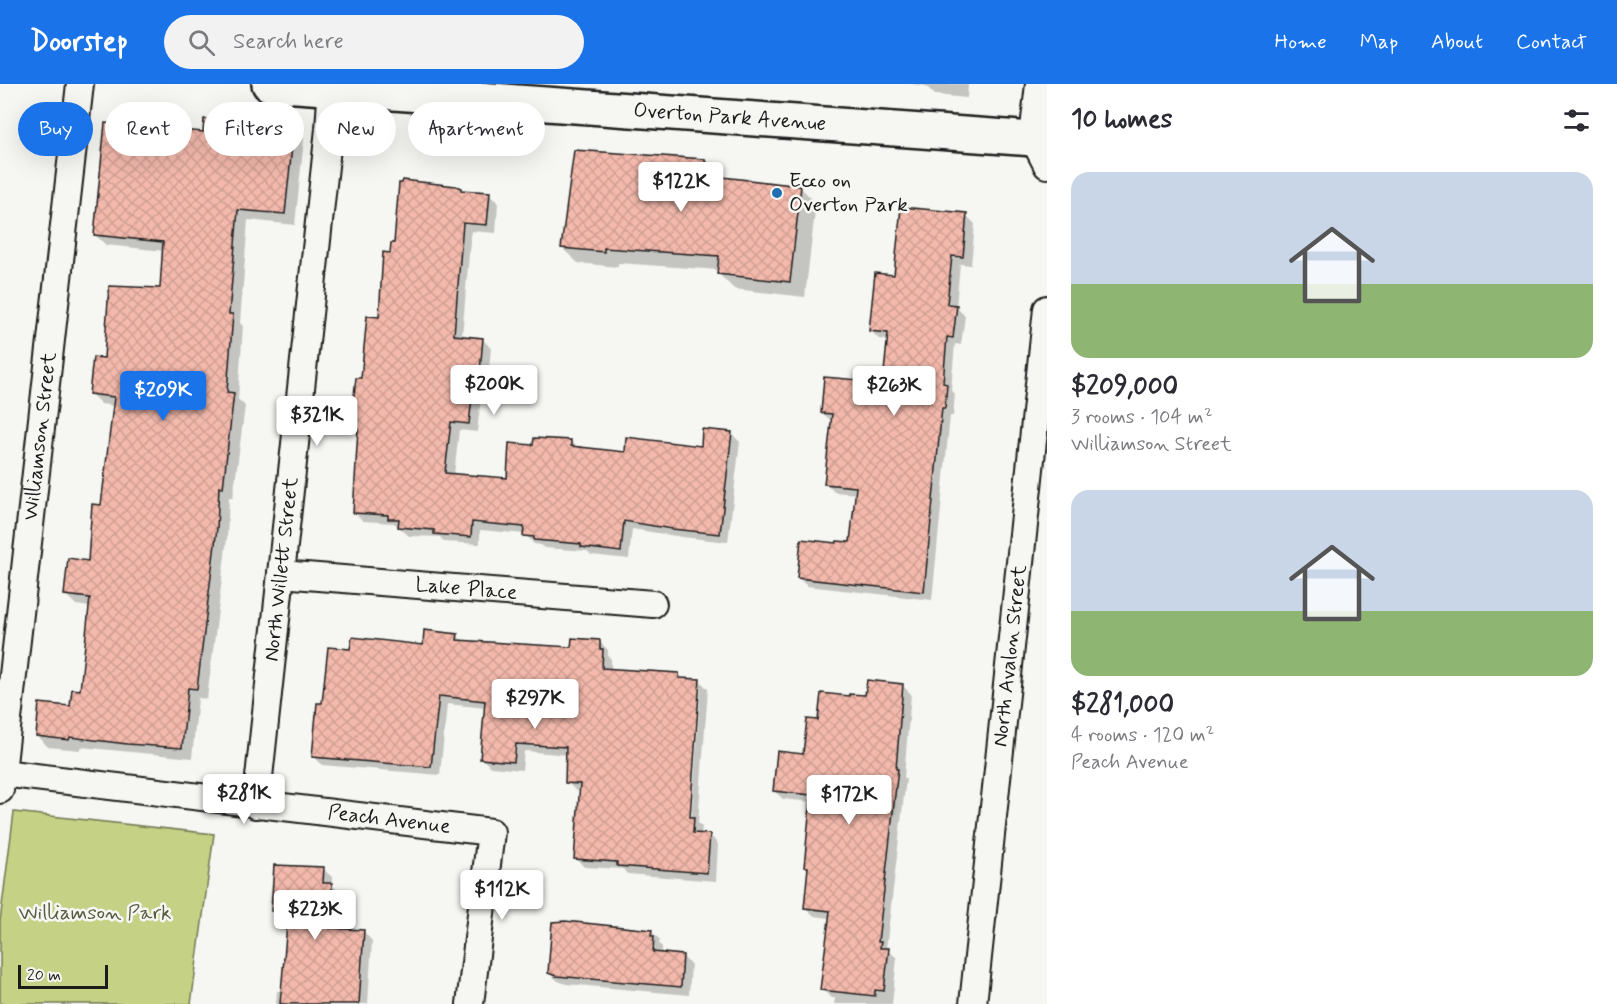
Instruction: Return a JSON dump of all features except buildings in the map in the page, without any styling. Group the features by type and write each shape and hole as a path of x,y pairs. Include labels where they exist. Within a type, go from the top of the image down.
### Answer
{"street":[{"name":"Williamson Street","path":"1,781 80,84"},
{"name":"Overton Park Avenue","path":"269,84 332,86 1042,147"},
{"path":"1039,84 1042,147"},
{"name":"North Willett Street","path":"256,805 328,141 332,86"},
{"name":"North Avalon Street","path":"973,1004 1047,309"},
{"name":"Lake Place","path":"281,574 652,604"},
{"name":"Peach Avenue","path":"1,781 256,805 491,832 470,1004"}],"green space":[{"name":"Williamson Park","path":"14,812 214,834 191,1004 0,1004 0,921"}],"place":[{"name":"Ecco on Overton Park","path":"777,193"}]}
